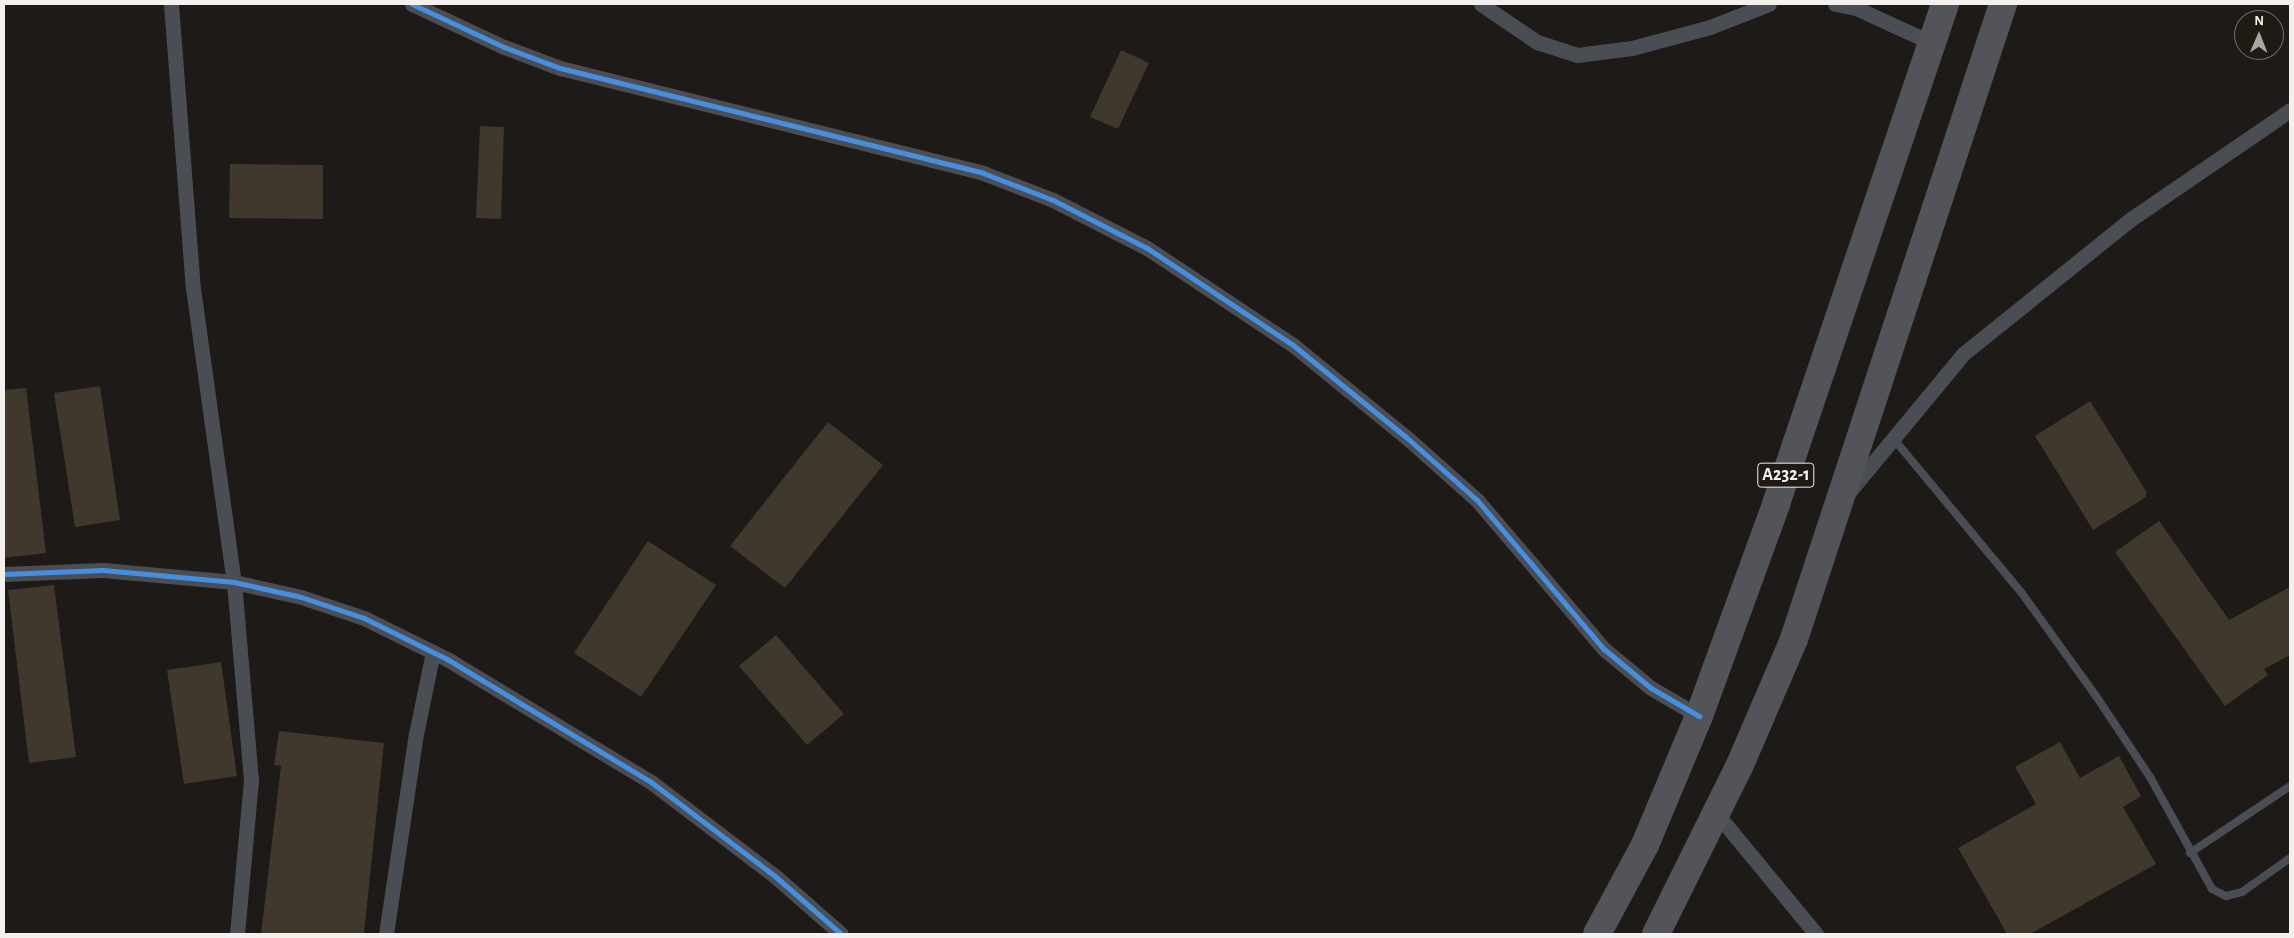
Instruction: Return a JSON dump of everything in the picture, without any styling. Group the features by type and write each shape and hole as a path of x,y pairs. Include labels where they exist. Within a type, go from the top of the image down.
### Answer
{"highway":[{"name":"A232-1","path":"1596,934 1645,846 1698,716 1780,494 1946,4"},
{"path":"1656,934 1716,814 1794,639 1842,501 2003,4"}],"street":[{"path":"171,4 193,288 234,582 251,780 238,934"},
{"path":"412,4 504,47 560,68 983,173 1053,200 1147,248 1293,345 1406,437 1477,500 1604,649 1651,688 1698,716"},
{"path":"1480,4 1537,42 1577,55 1641,46 1710,27 1769,4"},
{"path":"1835,4 1856,8 1932,43"},
{"path":"1842,501 1963,354 2034,294 2201,169 2290,110"},
{"path":"4,574 103,570 234,582 301,597 364,618 433,652 651,782 776,877 841,934"},
{"path":"386,934 416,734 433,652"},
{"path":"1716,814 1816,934"}],"lane":[{"path":"1893,438 2021,592 2096,696 2150,777 2190,853 2212,889 2226,896 2242,892 2290,858"},
{"path":"2190,853 2290,786"}],"building":[{"path":"1121,50 1149,63 1118,129 1090,117"},
{"path":"480,126 504,127 501,219 476,218"},
{"path":"230,164 323,165 323,219 229,218"},
{"path":"100,386 120,520 75,527 54,393"},
{"path":"26,388 46,553 4,558 4,390"},
{"path":"2090,401 2146,491 2146,497 2093,530 2035,436"},
{"path":"828,422 883,465 785,588 730,546"},
{"path":"2159,521 2229,620 2290,587 2290,655 2264,669 2268,675 2225,706 2115,552"},
{"path":"648,541 716,585 641,697 574,653"},
{"path":"54,585 76,757 29,763 8,590"},
{"path":"776,635 844,714 807,745 739,666"},
{"path":"221,662 237,776 184,784 167,670"},
{"path":"279,731 384,743 364,934 261,934 281,766 274,765"},
{"path":"2060,742 2080,778 2119,756 2141,796 2123,807 2156,864 2030,934 2007,934 1958,848 2036,804 2015,767"}],"cycle path":[{"path":"412,4 504,47 560,68 983,173 1053,200 1147,248 1293,345 1406,437 1477,500 1604,649 1651,688 1699,716"},
{"path":"4,574 103,570 234,582 301,597 364,618 447,659 651,782 776,877 841,934"}]}
